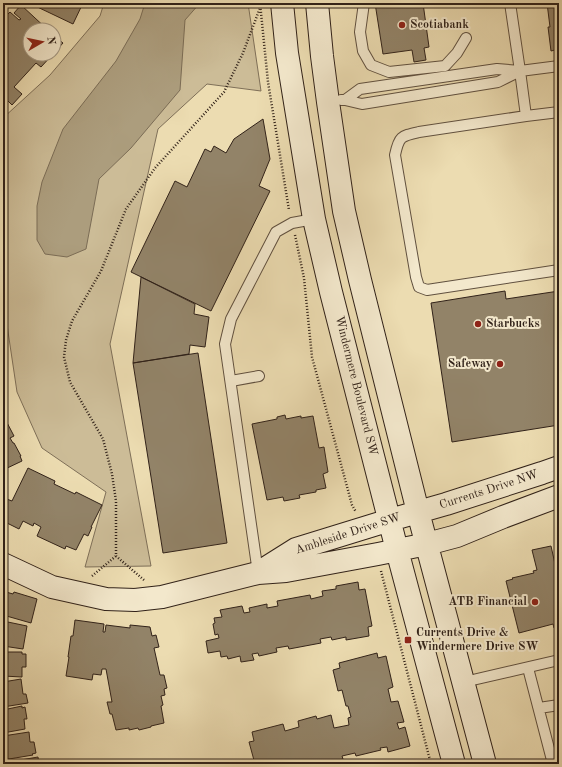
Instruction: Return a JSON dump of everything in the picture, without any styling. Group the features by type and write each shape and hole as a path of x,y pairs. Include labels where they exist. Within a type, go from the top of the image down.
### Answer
{"main road":[{"name":"Windermere Boulevard SW","path":"282,3 287,53 314,219 333,300 390,520 388,552 454,764"},
{"path":"317,3 322,56 336,101 346,218 418,512 485,764"},
{"name":"Currents Drive NW","path":"418,512 559,467"},
{"path":"427,544 456,536 559,496"},
{"name":"Ambleside Drive SW","path":"258,573 296,549 418,512"},
{"name":"Ambleside Drive SW","path":"3,564 52,587 106,599 135,600 162,597 258,573 286,570 427,544"}],"lane":[{"path":"364,3 360,32 363,51 371,65 389,72 445,66 457,53 466,38"},
{"path":"510,3 526,116"},
{"path":"336,101 360,89 497,69 520,71 559,66"},
{"path":"336,101 362,104 498,82 520,71"},
{"path":"559,112 419,132 404,136 398,143 396,156 416,277 419,287 427,290 559,270"},
{"path":"258,573 225,344 231,319 276,232 292,223 314,219"},
{"path":"231,381 259,376"},
{"path":"464,682 559,660"},
{"path":"528,668 553,764"},
{"path":"539,708 559,705"}],"path":[{"path":"260,3 268,82 292,223 304,278 312,357 352,505 366,527"},
{"path":"151,598 148,583 116,556 116,501 112,474 103,439 70,382 64,357 66,340 72,321 101,271 126,209 155,168 224,92 244,53 260,8"},
{"path":"388,552 382,577 431,764"},
{"path":"85,594 89,578 116,556"}],"shaded area":[{"path":"104,3 248,3 261,91 207,84 158,129 110,344 151,566 85,567 106,492 42,448 17,392 3,298 3,118 50,75 100,16"},
{"path":"145,3 200,3 185,20 180,90 131,148 99,179 86,249 67,257 45,254 37,240 37,206 42,182 63,129 116,61 140,19"}],"building":[{"path":"29,3 83,3 73,24"},
{"name":"Scotiabank","path":"375,3 423,3 429,47 424,48 426,60 414,62 412,50 383,54"},
{"path":"547,3 559,3 559,49 551,51 548,27 550,27"},
{"path":"21,5 39,22 22,22 22,62 46,62 41,67 36,63 14,87 22,94 12,105 6,99 3,103 3,19 10,12 19,20 21,19 14,13"},
{"path":"263,119 270,159 259,186 270,191 211,311 131,272 175,181 187,187 205,149 211,152 214,146 226,153 234,139"},
{"path":"141,277 195,304 194,314 209,317 205,347 190,345 189,354 133,363"},
{"name":"Safeway","path":"505,291 506,299 559,291 559,425 452,442 431,303"},
{"path":"198,353 227,543 163,553 133,363"},
{"path":"3,415 14,436 10,438 21,456 22,461 3,470"},
{"path":"285,415 286,419 301,416 301,418 313,416 319,448 324,447 328,472 323,474 326,488 316,490 316,492 299,495 300,498 284,501 283,497 267,500 252,424 277,419 277,417"},
{"path":"28,468 55,481 54,484 75,494 76,492 102,505 88,536 84,534 76,550 66,546 65,549 37,536 41,527 34,523 33,526 23,521 19,529 3,521 3,500 4,498 12,501"},
{"name":"ATB Financial","path":"551,546 555,564 557,564 559,571 559,627 554,628 553,624 519,633 506,581 513,579 512,578 534,573 533,571 537,570 532,550"},
{"path":"358,582 359,590 365,589 372,626 368,627 369,636 346,640 346,637 332,640 331,637 320,639 321,643 289,649 288,646 276,648 277,652 259,656 258,653 252,654 254,660 241,662 240,656 228,659 227,656 221,657 220,651 208,653 206,641 219,638 218,634 215,635 213,624 215,623 214,618 222,617 220,610 242,606 244,613 250,612 249,608 267,604 267,608 278,606 277,601 310,595 311,599 323,596 322,591 336,589 336,586"},
{"path":"6,592 13,594 14,592 37,599 31,623 3,615 3,594 5,595"},
{"path":"75,620 104,624 103,632 105,632 106,625 130,628 130,625 150,627 152,636 156,635 159,647 154,648 160,675 164,675 167,688 164,689 165,695 161,696 164,723 139,730 138,728 129,730 129,728 116,730 107,702 112,702 106,669 102,669 101,675 93,674 92,680 66,676 71,636 73,636"},
{"path":"3,621 27,626 23,649 3,646"},
{"path":"3,652 22,652 22,654 26,654 26,667 22,667 22,677 3,676"},
{"path":"377,653 378,658 386,656 393,687 388,689 391,702 398,701 404,722 397,723 399,729 405,727 410,746 388,752 387,747 380,748 381,750 356,756 355,753 342,756 343,759 324,764 255,764 249,742 254,741 252,732 283,724 285,731 299,727 298,721 316,716 317,719 331,715 334,728 349,725 348,718 351,717 348,706 346,706 342,690 338,691 333,670 340,668 339,663"},
{"path":"21,679 23,694 26,694 28,703 3,707 3,682"},
{"path":"22,706 22,708 25,707 27,719 24,719 25,729 3,733 3,710"},
{"path":"29,732 30,742 34,742 36,753 32,754 33,755 3,760 3,736"},
{"path":"38,757 39,764 3,764 3,763"}],"place":[{"name":"Scotiabank","path":"402,25"},
{"name":"Starbucks","path":"478,324"},
{"name":"Safeway","path":"500,364"},
{"name":"ATB Financial","path":"535,602"},
{"name":"Currents Drive & Windermere Drive SW","path":"408,640"}]}
